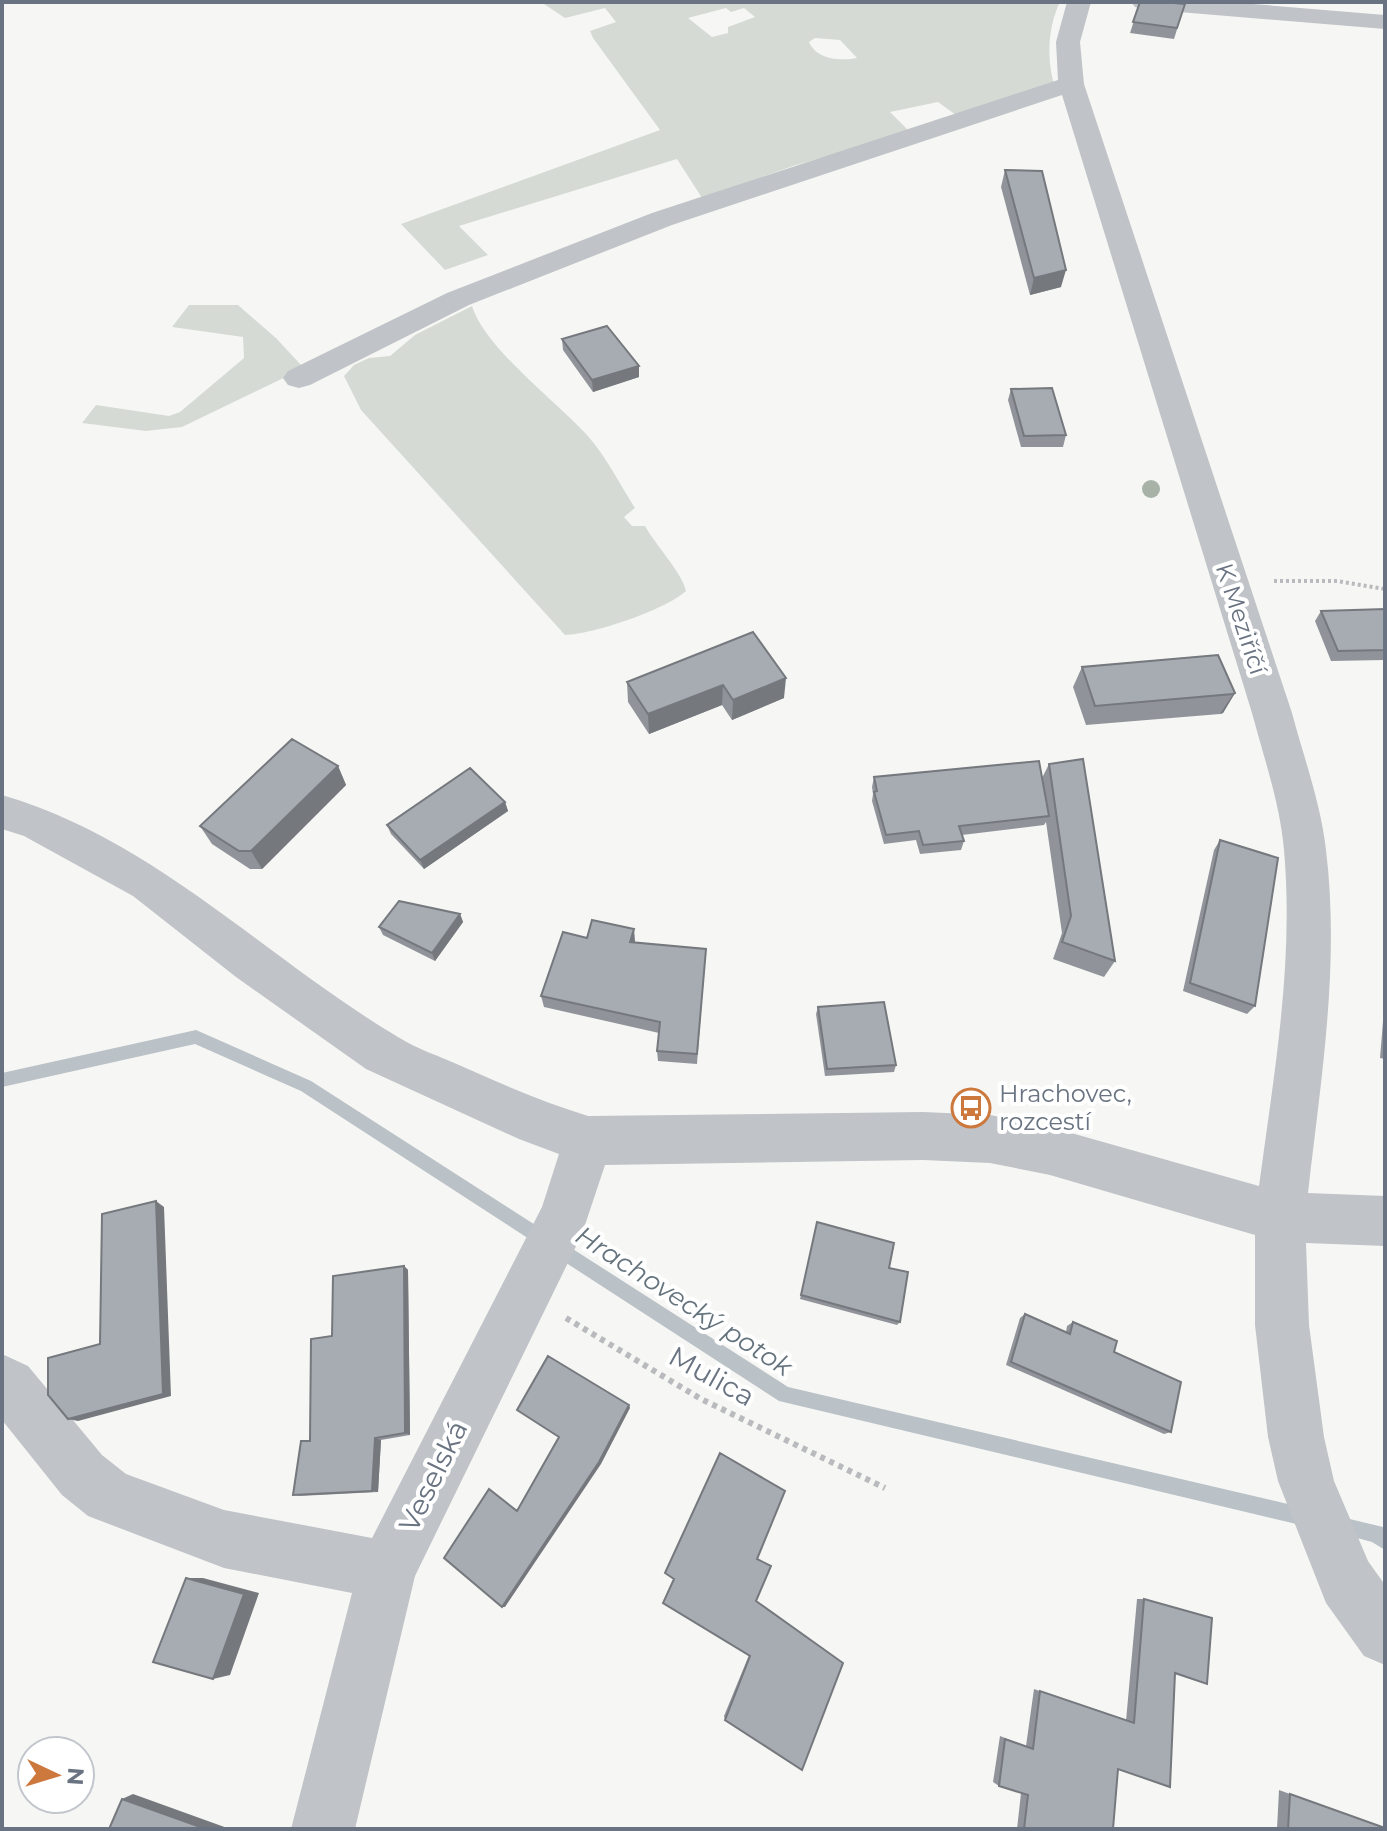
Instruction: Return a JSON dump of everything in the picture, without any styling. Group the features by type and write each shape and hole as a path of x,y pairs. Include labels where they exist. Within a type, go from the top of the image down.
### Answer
{"street":[{"path":"1143,2 1385,22"},
{"name":"K Meziříčí","path":"1074,19 1067,63 1071,84 1287,766 1305,848 1309,890 1309,988 1280,1217 1282,1325 1296,1437 1306,1481 1338,1560 1361,1604 1385,1635"},
{"path":"299,378 458,299 662,219 1071,84"},
{"path":"2,812 36,822 148,883 252,963 383,1054 536,1123 588,1140 923,1136 990,1139 1050,1151 1280,1217 1385,1221"},
{"name":"Veselská","path":"323,1829 387,1570 564,1216 588,1140"},
{"path":"2,1381 9,1385 82,1475 108,1496 224,1539 387,1570"}],"path":[{"path":"1229,581 1337,581 1385,589"},
{"name":"Mulica","path":"531,1281 701,1399 885,1488"}],"shaded area":[{"path":"541,2 1060,2 1050,44 1050,66 1055,87 960,118 938,102 890,112 910,132 793,166 702,198 677,159 459,226 488,255 445,270 401,224 660,130 593,38 590,31 616,22 605,8 565,18","holes":["726,8 731,12 744,8 755,17 728,27 728,33 712,37 688,18","815,38 840,40 857,58 823,56 809,42"]},
{"path":"189,305 238,305 301,365 296,372 182,427 146,431 82,423 96,405 169,416 180,412 244,358 243,337 172,327"},
{"path":"472,306 491,339 587,435 600,452 635,508 624,517 632,526 645,526 680,576 686,591 662,606 628,620 565,635 361,410 344,376 354,365 369,358 390,356 415,335"}],"building":[{"path":"1140,2 1185,4 1177,28 1133,22"},
{"path":"1005,170 1042,171 1066,270 1034,278"},
{"path":"607,326 639,366 592,380 562,339"},
{"path":"1052,388 1066,435 1024,436 1011,389"},
{"path":"1385,609 1385,650 1338,651 1321,611"},
{"path":"753,632 786,678 733,700 723,685 648,714 627,682"},
{"path":"1218,655 1233,694 1095,706 1082,667"},
{"path":"292,739 338,766 251,851 239,851 200,826"},
{"path":"1083,759 1115,961 1062,942 1071,916 1049,764"},
{"path":"1039,761 1049,816 959,826 964,841 923,845 919,831 886,835 874,792 877,791 874,777"},
{"path":"470,768 505,802 420,860 387,825"},
{"path":"1220,840 1278,858 1255,1006 1190,983"},
{"path":"399,901 460,914 432,953 379,927"},
{"path":"592,920 634,929 630,942 706,949 697,1054 657,1051 660,1022 541,996 563,932 587,938"},
{"path":"884,1002 896,1065 827,1069 818,1007"},
{"path":"156,1201 163,1394 68,1419 48,1395 48,1358 100,1344 102,1214"},
{"path":"817,1222 894,1243 889,1268 908,1272 900,1322 801,1295"},
{"path":"404,1266 405,1433 375,1438 372,1491 293,1495 301,1441 310,1441 311,1339 332,1336 333,1276"},
{"path":"1025,1314 1070,1334 1073,1322 1117,1341 1114,1352 1181,1382 1171,1432 1011,1362"},
{"path":"548,1356 629,1405 599,1462 502,1607 444,1558 489,1489 517,1511 559,1437 517,1410"},
{"path":"720,1453 785,1491 757,1559 771,1566 756,1601 843,1663 802,1770 725,1720 750,1656 663,1603 674,1579 665,1573"},
{"path":"186,1578 244,1594 213,1679 153,1662"},
{"path":"1144,1599 1212,1618 1207,1684 1175,1673 1170,1787 1118,1769 1113,1829 1024,1829 1028,1795 999,1786 1005,1739 1033,1749 1040,1691 1134,1723"},
{"path":"1290,1794 1385,1828 1385,1829 1288,1829"},
{"path":"122,1799 206,1829 109,1829"}],"waterway":[{"name":"Hrachovecký potok","path":"2,1080 196,1037 306,1086 785,1395 1309,1518"},
{"name":"Hrachovecký potok","path":"1337,1525 1376,1534 1385,1541"}],"place":[{"name":"Hrachovec, rozcestí","path":"971,1108"}]}
